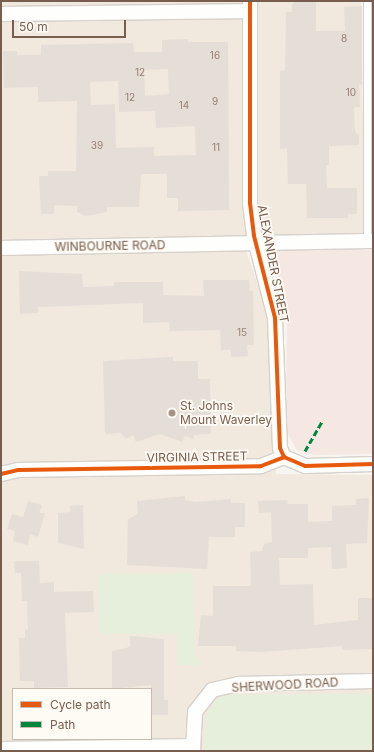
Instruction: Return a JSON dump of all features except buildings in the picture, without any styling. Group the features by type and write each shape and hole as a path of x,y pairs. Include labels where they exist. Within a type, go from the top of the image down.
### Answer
{"street":[{"path":"1,14 250,6"},
{"name":"ALEXANDER STREET","path":"250,6 250,203 254,240 276,318 282,452"},
{"name":"WINBOURNE ROAD","path":"1,248 219,244 254,240 370,241"},
{"path":"282,452 305,466 373,464"},
{"name":"VIRGINIA STREET","path":"1,467 18,470 261,466 282,452"},
{"name":"VIRGINIA STREET","path":"1,474 18,470"},
{"name":"SHERWOOD ROAD","path":"1,749 193,748 195,712 212,690 239,684 373,681"}],"lane":[{"path":"367,1 370,241"}],"shaded area":[{"path":"1,1 361,1 365,237 247,234 247,253 268,315 276,474 373,475 373,751 1,751"},
{"path":"370,1 373,1 373,121"},
{"path":"269,248 373,248 373,454 314,455 297,450 286,431 287,313"}],"green space":[{"path":"193,573 194,653 204,665 177,665 177,634 99,634 98,574"},
{"path":"373,693 373,751 204,751 206,717 214,701 227,695"}],"marked path":[{"path":"305,451 322,422"}],"cycle path":[{"path":"250,1 250,203 254,236 275,318 280,448 284,457"},
{"path":"1,474 18,470 261,466 284,457 305,466 373,464"}],"place":[{"name":"St. Johns Mount Waverley","path":"172,413"}]}
